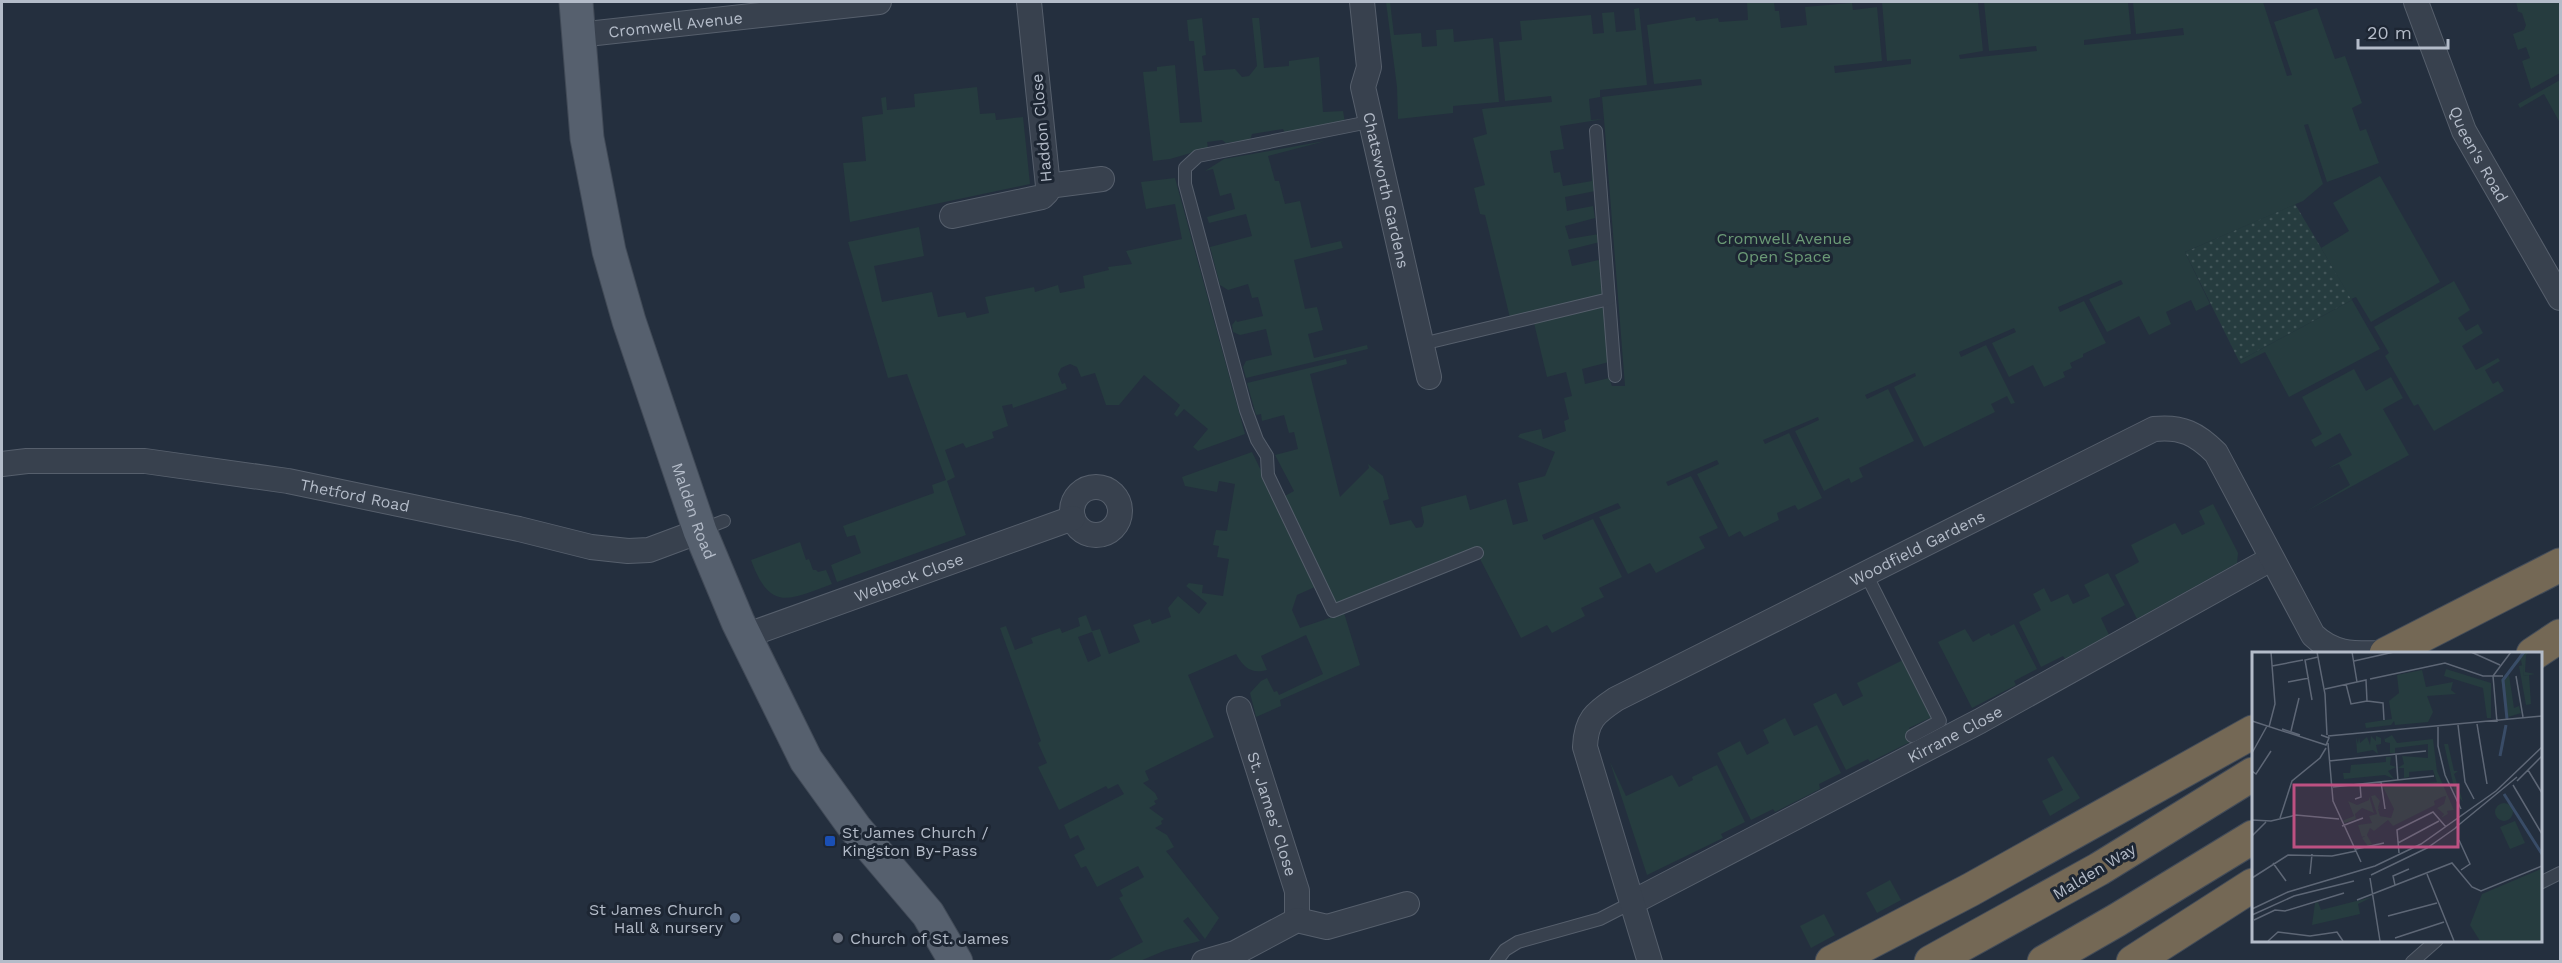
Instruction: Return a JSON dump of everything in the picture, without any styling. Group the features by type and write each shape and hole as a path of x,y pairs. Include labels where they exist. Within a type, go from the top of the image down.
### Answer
{"highway":[{"path":"2389,652 2560,566"},
{"path":"2437,652 2560,566"},
{"path":"2536,652 2560,636"},
{"path":"2541,671 2560,651"},
{"path":"1832,962 1970,890 2252,733"},
{"name":"Malden Way","path":"1931,962 2099,869 2252,775"},
{"path":"2044,962 2252,838"},
{"path":"2133,962 2252,886"}],"main road":[{"name":"Malden Road","path":"576,2 587,138 609,251 629,321 712,526 746,636 806,760 855,828 928,914 956,962"}],"street":[{"name":"Cromwell Avenue","path":"578,35 879,2"},
{"name":"Haddon Close","path":"952,216 1042,197 1047,192 1029,2"},
{"name":"Chatsworth Gardens","path":"1362,2 1370,66 1363,87 1430,377"},
{"name":"Queen's Road","path":"2416,2 2463,131 2560,298"},
{"path":"1048,186 1102,179"},
{"name":"Woodfield Gardens","path":"1650,962 1585,747 1586,730 1597,711 1616,699 2154,429 2170,427 2194,434 2216,453 2313,635 2325,646 2348,652"},
{"name":"Thetford Road","path":"2,464 27,461 156,463 288,481 519,529 591,547 628,551 650,550 712,526"},
{"name":"Welbeck Close","path":"746,636 1073,518"},
{"name":"Kirrane Close","path":"1633,902 1980,721 2271,559"},
{"name":"St. James' Close","path":"1239,709 1297,891 1297,920"},
{"path":"1204,962 1235,952 1297,920 1328,927 1407,904"}],"lane":[{"path":"1277,473 1257,440 1246,410 1185,184 1185,168 1198,156 1370,122"},
{"path":"1596,131 1615,376"},
{"path":"1422,344 1609,299"},
{"path":"1267,456 1268,475 1334,611 1477,553"},
{"path":"1866,574 1940,722 1912,736"},
{"path":"2541,882 2560,873"},
{"path":"1496,962 1504,950 1518,942 1600,919 1633,902"},
{"path":"2412,962 2435,942"}],"green space":[{"path":"1386,2 1390,2 1394,35 1421,33 1422,47 1437,46 1436,30 1453,29 1454,42 1493,38 1499,102 1453,106 1453,113 1398,119 1397,87"},
{"name":"Cromwell Avenue Open Space","path":"1747,2 1774,2 1775,11 1779,11 1781,28 1807,25 1805,7 1852,3 1853,10 1877,7 1882,61 1834,66 1835,73 1911,64 1911,59 1887,61 1882,2 1978,2 1983,51 1959,55 1960,59 2037,51 2036,46 1989,51 1984,2 2128,2 2131,34 2084,40 2084,45 2184,35 2183,28 2136,34 2133,2 2263,2 2287,76 2292,75 2274,22 2317,8 2335,59 2345,56 2362,103 2352,108 2360,131 2366,129 2379,163 2327,182 2308,124 2304,125 2323,184 2303,201 2185,252 2210,304 2196,311 2191,300 2166,312 2171,324 2149,335 2139,316 2107,332 2089,299 2123,284 2121,280 2058,307 2060,312 2084,301 2106,343 2070,363 2072,368 2063,372 2065,377 2044,387 2033,365 2009,377 1992,343 2016,332 2014,328 1959,352 1961,357 1986,345 2015,403 2011,404 2007,396 1991,404 1995,412 1924,447 1894,387 1916,376 1915,373 1865,395 1867,399 1888,389 1914,441 1859,468 1863,477 1851,483 1849,478 1824,491 1795,431 1819,420 1818,417 1763,440 1765,444 1789,433 1822,498 1798,510 1795,505 1777,513 1779,520 1744,537 1740,531 1729,537 1697,474 1719,464 1717,460 1666,482 1668,486 1691,476 1718,528 1699,537 1705,548 1656,573 1650,563 1628,574 1599,517 1621,508 1618,503 1542,535 1544,540 1593,519 1622,577 1599,588 1604,597 1581,608 1585,616 1552,633 1547,625 1521,638 1479,557 1334,606 1283,497 1294,491 1275,455 1298,449 1294,432 1289,433 1284,415 1262,421 1261,414 1256,415 1247,383 1346,359 1347,364 1310,374 1340,497 1369,468 1368,464 1383,476 1389,499 1383,501 1390,525 1411,520 1416,528 1422,527 1424,522 1421,507 1466,495 1470,510 1506,499 1513,525 1528,521 1518,483 1545,476 1555,452 1518,437 1520,434 1541,429 1543,439 1566,431 1564,421 1569,419 1564,398 1572,396 1566,372 1547,377 1534,323 1605,307 1609,362 1582,369 1585,384 1609,378 1612,386 1625,386 1602,97 1702,85 1701,79 1654,84 1647,25 1695,17 1696,21 1718,18 1719,22 1748,20"},
{"path":"2516,2 2559,2 2560,73 2531,89 2522,61 2530,58 2526,47 2518,50 2513,34 2524,30 2526,25 2522,13 2517,11"},
{"path":"1639,8 1647,85 1600,90 1600,97 1589,99 1591,120 1604,119 1560,126 1564,149 1550,151 1554,173 1560,172 1563,186 1592,181 1591,167 1595,191 1565,197 1567,211 1593,206 1595,218 1565,226 1569,239 1599,234 1600,242 1568,250 1572,266 1603,259 1604,295 1510,318 1485,215 1480,214 1474,188 1485,185 1473,138 1487,134 1482,109 1552,102 1551,96 1505,101 1499,42 1522,40 1520,21 1591,15 1593,34 1604,33 1602,13 1614,12 1616,32 1636,30 1634,9"},
{"path":"1202,18 1206,55 1202,56 1204,71 1235,69 1242,77 1249,76 1257,66 1252,18 1259,18 1264,68 1289,66 1289,61 1319,57 1323,112 1343,111 1345,123 1285,133 1283,129 1252,134 1250,140 1226,143 1222,140 1207,142 1208,148 1170,159 1153,161 1143,72 1157,71 1157,67 1175,65 1180,123 1202,122 1194,41 1189,41 1187,20"},
{"path":"2560,80 2560,123 2544,94 2520,108 2518,104"},
{"path":"977,87 980,114 995,113 996,120 1023,117 1030,184 850,222 843,163 866,161 862,117 883,114 881,98 886,97 887,110 915,107 914,94"},
{"path":"1325,141 1268,156 1275,181 1279,181 1285,204 1300,201 1311,248 1341,241 1343,248 1294,260 1305,309 1317,307 1323,330 1308,334 1314,358 1367,345 1368,349 1246,378 1243,367 1246,361 1272,355 1266,329 1240,335 1233,332 1232,325 1236,320 1237,322 1263,316 1258,297 1252,298 1248,284 1228,290 1220,285 1210,247 1252,236 1246,214 1209,223 1207,217 1235,209 1231,193 1220,196 1213,169 1205,171 1224,159"},
{"path":"2380,176 2440,282 2371,322 2356,297 2351,299 2321,248 2349,231 2333,203"},
{"path":"1175,178 1245,434 1198,451 1193,447 1208,429 1184,409 1177,417 1174,414 1180,405 1144,375 1119,405 1106,405 1095,373 1081,377 1077,367 1070,364 1061,368 1058,374 1067,389 1013,408 1012,404 1002,406 1008,426 992,432 994,438 966,448 963,443 945,450 955,477 947,481 966,535 837,582 831,565 861,553 855,535 847,537 843,526 934,493 932,485 946,480 907,374 888,378 848,242 919,227 924,256 874,266 882,302 932,292 938,317 965,312 967,318 989,313 985,297 1034,287 1035,292 1058,285 1060,293 1085,288 1083,276 1109,270 1108,267 1132,264 1126,251 1182,239 1175,204 1146,209 1141,182"},
{"path":"2295,204 2352,300 2239,361 2185,252"},
{"path":"2454,281 2470,310 2458,318 2466,331 2478,324 2483,333 2462,346 2476,370 2498,358 2500,361 2485,370 2493,384 2498,381 2504,391 2434,431 2418,404 2414,406 2385,356 2389,353 2374,327"},
{"path":"2352,300 2380,349 2289,397 2265,352 2241,364 2239,361"},
{"path":"2354,369 2366,391 2391,377 2403,398 2383,409 2409,455 2305,512 2350,485 2339,464 2327,469 2352,455 2340,433 2315,447 2311,440 2322,434 2302,397"},
{"path":"1252,452 1317,586 1297,595 1292,610 1300,628 1344,613 1360,665 1280,700 1281,706 1256,717 1250,693 1261,681 1267,678 1274,692 1277,691 1279,695 1323,674 1306,635 1261,656 1267,670 1248,669 1236,654 1188,675 1214,737 1145,771 1149,780 1143,783 1155,793 1158,799 1154,801 1156,804 1149,808 1164,819 1161,821 1162,824 1155,828 1167,835 1174,847 1166,851 1219,918 1205,939 1188,917 1183,921 1200,941 1166,950 1140,961 1107,961 1143,942 1119,898 1123,896 1120,890 1144,877 1138,866 1097,887 1086,866 1081,868 1074,855 1085,849 1078,835 1070,839 1064,825 1124,794 1118,784 1108,789 1106,786 1059,810 1038,767 1047,763 1038,743 1041,741 1000,628 1006,626 1015,650 1033,643 1031,638 1060,628 1062,633 1080,626 1078,618 1086,615 1092,631 1100,629 1109,654 1140,642 1133,625 1150,619 1152,624 1171,617 1168,608 1178,596 1199,614 1207,603 1186,586 1189,583 1203,585 1202,593 1223,596 1229,559 1217,557 1219,546 1213,545 1216,530 1227,531 1235,484 1219,481 1217,492 1185,486 1182,477","holes":["1092,632 1101,656 1088,662 1078,637"]},
{"path":"2213,504 2238,553 2237,563 2137,619 2115,575 2139,562 2131,545 2175,523 2182,535 2205,524 2199,511"},
{"path":"800,542 806,560 809,559 813,570 818,572 826,570 832,584 792,597 782,598 774,595 758,577 751,560"},
{"path":"2108,573 2125,605 2101,618 2109,635 2065,659 2063,656 2041,667 2019,622 2041,610 2033,594 2044,588 2051,602 2068,594 2073,604 2090,596 2084,585"},
{"path":"2014,624 2037,669 2014,681 2016,685 1972,708 1938,642 1965,629 1973,642 1989,633 1991,636"},
{"path":"1905,659 1934,716 1909,728 1914,740 1870,762 1868,759 1846,770 1813,704 1836,693 1843,706 1863,696 1857,683"},
{"path":"1785,718 1794,736 1817,725 1841,773 1819,784 1820,789 1775,812 1773,809 1751,820 1717,753 1740,741 1747,755 1769,743 1763,730"},
{"path":"2053,756 2080,798 2050,816 2042,801 2063,790 2047,759"},
{"path":"1610,762 1626,796 1672,775 1679,787 1693,780 1692,777 1717,765 1745,822 1721,834 1723,838 1647,875"},
{"path":"1890,880 1901,900 1877,913 1866,893"},
{"path":"1824,914 1835,935 1811,948 1800,926"}],"place":[{"name":"St James Church / Kingston By-Pass","path":"830,841"},
{"name":"St James Church Hall & nursery","path":"735,918"},
{"name":"Church of St. James","path":"838,938"}]}
